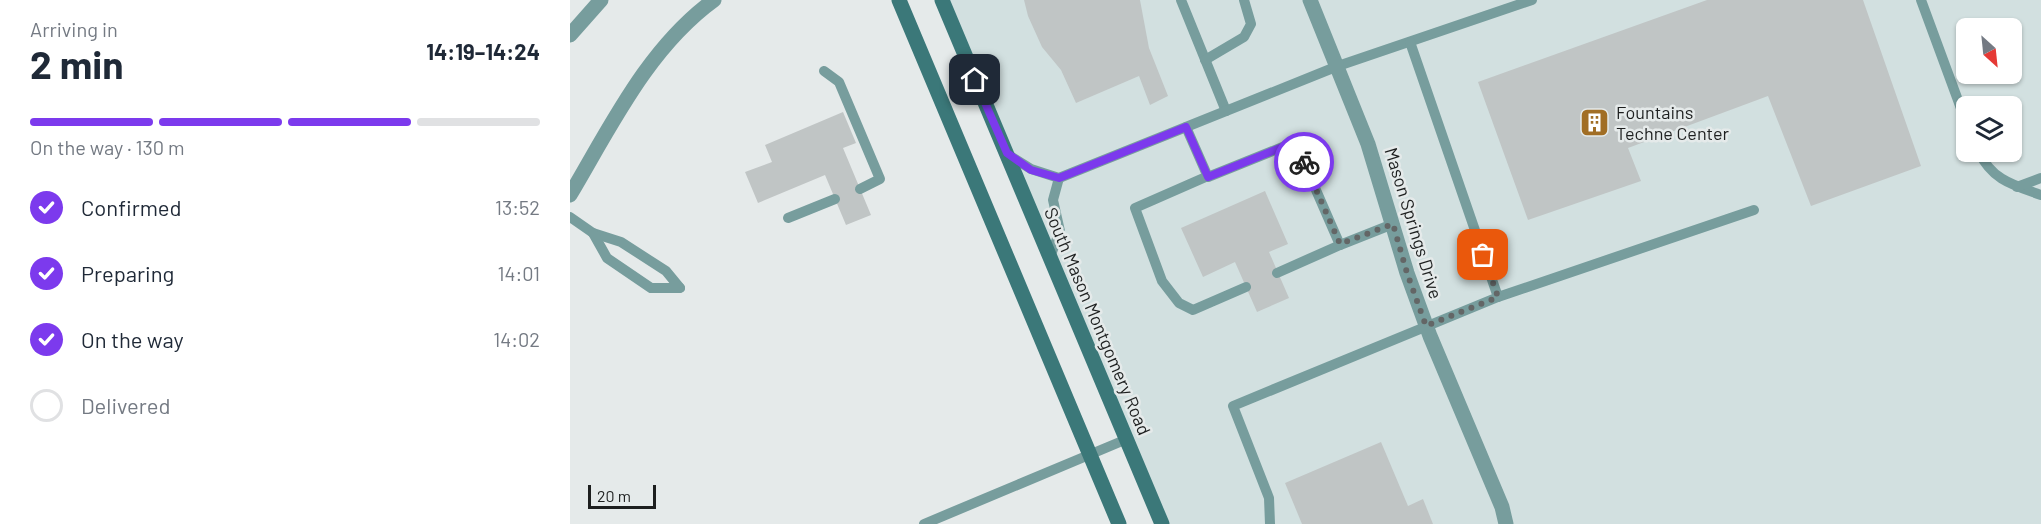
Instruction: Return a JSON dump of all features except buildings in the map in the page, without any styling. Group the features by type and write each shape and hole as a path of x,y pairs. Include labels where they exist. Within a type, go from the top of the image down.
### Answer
{"main road":[{"path":"899,0 1119,524"},
{"name":"South Mason Montgomery Road","path":"942,0 1162,524"}],"street":[{"path":"570,35 601,0"},
{"path":"570,195 629,95 648,68 669,42 714,0"},
{"name":"Mason Springs Drive","path":"1310,0 1368,144 1407,273 1426,326 1502,507 1506,524"}],"lane":[{"path":"1181,0 1226,111"},
{"path":"1205,60 1244,37 1251,24 1244,0"},
{"path":"1007,153 1031,170 1059,178 1338,66 1532,0"},
{"path":"1921,0 1956,96"},
{"path":"1410,42 1498,297"},
{"path":"824,71 840,82 880,179 860,189"},
{"path":"1186,127 1208,176"},
{"path":"1246,287 1193,310 1179,303 1162,281 1135,208 1295,142 1340,244"},
{"path":"1984,162 1996,176 2017,187 2041,195"},
{"path":"1050,257 1060,231 1053,200 1059,178"},
{"path":"2017,187 2041,178"},
{"path":"788,218 835,199"},
{"path":"1270,524 1269,498 1233,406 1498,297 1754,210"},
{"path":"570,217 593,233 621,242 666,271 680,288 651,288 607,258 593,233"},
{"path":"1277,273 1340,244 1393,224"},
{"path":"924,524 1127,439"}],"shaded area":[{"path":"942,0 2041,0 2041,524 1162,524"}],"way so far":[{"path":"1304,162 1340,244 1393,224 1426,326 1498,297 1483,255"}],"place":[{"name":"Fountains Techne Center","path":"1595,122"}],"route":[{"path":"975,80 1007,153 1031,170 1059,178 1186,127 1208,177 1295,142 1304,162"}]}
